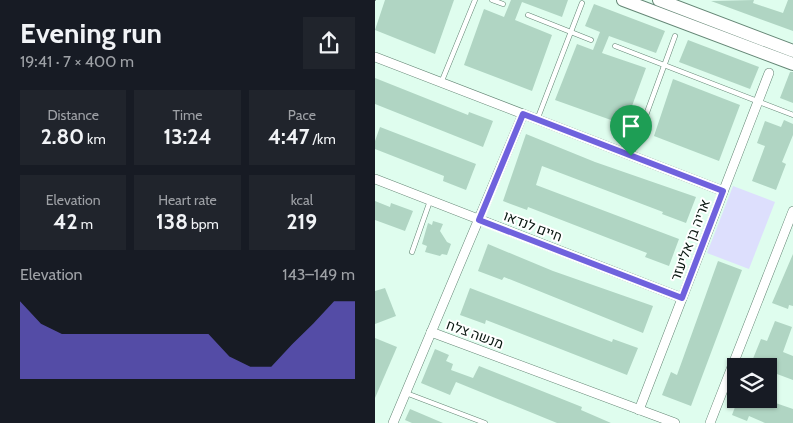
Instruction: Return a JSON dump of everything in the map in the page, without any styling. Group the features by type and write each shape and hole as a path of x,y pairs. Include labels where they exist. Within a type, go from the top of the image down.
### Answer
{"street":[{"path":"623,0 793,64"},
{"path":"662,1 793,51"},
{"name":"אריה בן אליעזר","path":"375,57 723,191"},
{"name":"אריה בן אליעזר","path":"639,410 769,73"},
{"name":"מנשה צלח","path":"523,114 431,332 675,423"},
{"name":"חיים לנדאו","path":"375,179 682,298"},
{"path":"711,423 793,211"},
{"path":"393,423 431,332"}],"lane":[{"path":"441,83 475,0"},
{"path":"492,0 503,4"},
{"path":"537,120 582,3"},
{"path":"528,15 591,40"},
{"path":"631,156 675,36"},
{"path":"615,46 793,116"},
{"path":"412,252 430,201"},
{"path":"406,393 485,423"}],"shaded area":[{"path":"733,186 775,202 749,269 707,253"}],"building":[{"path":"385,0 454,0 435,54 375,30"},
{"path":"511,0 568,0 562,17 522,2 515,20 552,35 532,91 464,65 484,9 504,17"},
{"path":"754,0 753,3 783,13 788,0 793,0 793,31 711,1"},
{"path":"594,4 665,31 656,53 609,36 602,53 646,68 625,125 555,100 577,44 593,50 600,32 585,26"},
{"path":"688,40 759,67 750,89 679,62"},
{"path":"790,72 793,72 793,103 780,98"},
{"path":"375,78 468,115 469,112 493,121 483,147 375,104"},
{"path":"673,79 740,105 719,161 654,136"},
{"path":"784,120 793,124 793,135 782,162 786,164 776,190 752,181 765,146 757,143 765,121 781,127"},
{"path":"380,127 476,164 466,190 443,181 444,176 375,149 375,141"},
{"path":"526,134 595,162 696,197 686,223 662,214 663,212 542,166 536,185 679,239 669,266 645,257 647,253 528,207 527,210 503,201"},
{"path":"375,201 390,207 391,203 413,211 405,231 375,220"},
{"path":"433,221 443,224 440,231 447,242 451,244 447,255 442,254 440,256 425,252 427,246 422,244 428,223 432,225"},
{"path":"488,244 553,271 653,306 643,333 504,277 502,280 478,271"},
{"path":"793,254 793,306 789,305 788,309 772,303"},
{"path":"718,261 742,270 691,406 662,395 671,372 677,375"},
{"path":"385,288 396,316 375,324 375,291"},
{"path":"470,288 612,342 613,339 638,348 627,375 486,320 485,324 460,315"},
{"path":"775,321 792,327 783,352 793,356 793,380 777,374 777,358 753,358 761,339 767,341"},
{"path":"375,338 397,347 375,398"},
{"path":"435,349 449,355 446,361 453,364 451,370 473,378 479,366 582,407 581,410 611,423 557,423 456,382 450,395 421,383"},
{"path":"777,403 793,409 793,423 765,423 749,416 747,421 732,415 735,408 777,408"},
{"path":"410,409 443,423 412,423 405,420"}],"route":[{"path":"523,114 631,156 723,191 682,298 479,220 523,114"}]}
